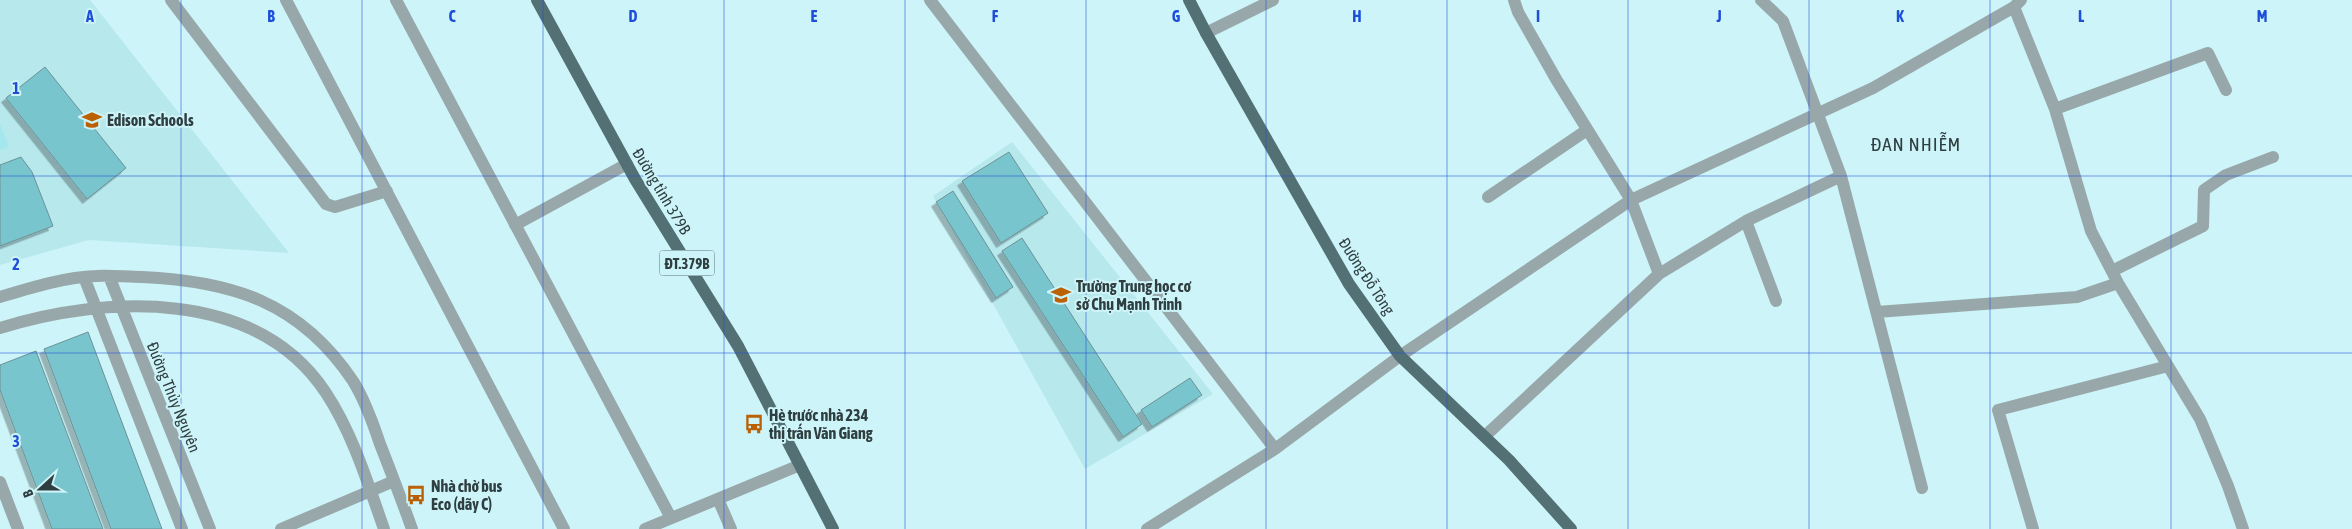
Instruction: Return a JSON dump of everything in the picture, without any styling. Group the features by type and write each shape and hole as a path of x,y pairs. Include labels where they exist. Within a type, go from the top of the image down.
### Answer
{"main road":[{"name":"Đường tỉnh 379B","path":"537,0 627,164 738,346 833,529"},
{"name":"Đường Đỗ Tông","path":"1189,0 1206,34 1349,284 1400,356 1485,436 1571,529"}],"street":[{"path":"171,0 326,204 335,207 387,191"},
{"path":"286,0 564,529"},
{"path":"396,0 671,518"},
{"path":"930,0 1275,449"},
{"path":"1206,34 1273,0"},
{"path":"1514,0 1518,12 1556,79 1631,200 1659,274"},
{"path":"1761,0 1783,21 1841,176 1922,488"},
{"path":"1147,529 1275,449 1400,356 1631,200 1873,88 2017,4 2055,109 2091,231 2118,283 2200,420 2228,486 2243,529"},
{"path":"2055,109 2208,53 2226,90"},
{"path":"1488,197 1587,130"},
{"path":"2112,271 2203,226 2204,190 2226,174 2273,157"},
{"path":"515,225 627,164"},
{"path":"1485,436 1659,274 1746,220 1841,176"},
{"path":"1746,220 1776,301"},
{"path":"0,297 84,278 109,276 174,279 209,284 247,294 278,308 303,326 328,350 354,382 371,420 412,529"},
{"name":"Đường Thủy Nguyên","path":"109,276 210,529"},
{"path":"84,278 182,529"},
{"path":"1877,312 2077,297 2118,283"},
{"path":"0,328 77,309 121,306 174,308 212,316 250,328 277,343 300,363 326,392 343,423 384,529"},
{"path":"2033,529 1998,410 2168,366"},
{"path":"645,529 800,465"},
{"path":"281,529 394,481"},
{"path":"0,482 18,529"},
{"path":"718,499 731,529"}],"shaded area":[{"name":"Edison Schools","path":"0,0 90,0 289,253 89,240 0,265"},
{"path":"0,124 9,147 0,150"},
{"name":"Trường Trung học cơ sở Chụ Mạnh Trinh","path":"1012,142 1213,394 1085,469 933,196"}],"building":[{"path":"45,67 126,168 87,199 6,98"},
{"path":"1009,152 1048,213 1001,243 962,181"},
{"path":"21,157 32,172 53,226 0,246 0,165"},
{"path":"953,191 1013,287 996,298 936,202"},
{"path":"1022,238 1142,424 1123,437 1002,251"},
{"path":"88,332 162,529 111,529 44,349"},
{"path":"36,351 103,529 52,529 0,390 0,365"},
{"path":"1190,378 1202,395 1152,427 1141,410"}],"place":[{"name":"Edison Schools","path":"92,120"},
{"name":"Trường Trung học cơ sở Chụ Mạnh Trinh","path":"1061,295"},
{"name":"Hè trước nhà 234 thị trấn Văn Giang","path":"754,424"},
{"name":"Nhà chờ bus Eco (dãy C)","path":"416,495"}],"district":[{"name":"ĐAN NHIỄM","path":"1916,144"}]}
